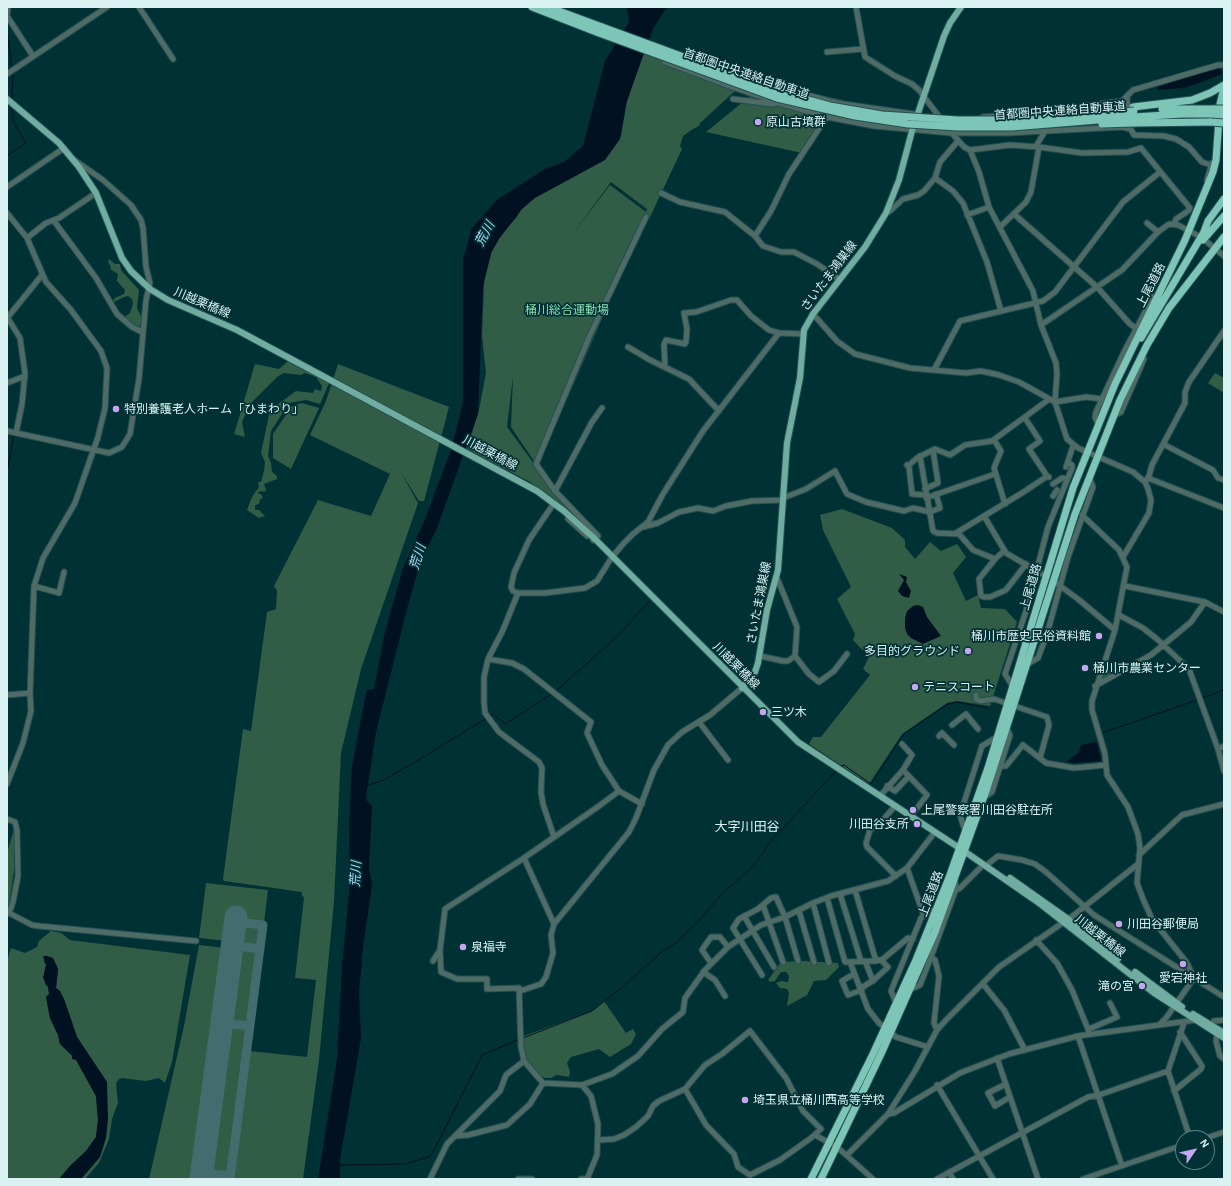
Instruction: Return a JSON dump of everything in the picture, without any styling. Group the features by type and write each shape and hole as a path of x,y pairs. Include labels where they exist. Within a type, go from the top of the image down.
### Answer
{"highway":[{"name":"首都圏中央連絡自動車道","path":"532,7 742,87 803,106 908,124 958,127 1012,126 1213,112 1224,109"},
{"name":"首都圏中央連絡自動車道","path":"548,7 744,80 779,92 830,106 882,115 938,119 1021,120 1069,116 1133,117"},
{"path":"1133,117 1192,100 1222,87"},
{"name":"上尾道路","path":"821,1179 834,1145 983,798 1006,727 1013,687 1055,545 1087,452 1115,384 1171,270 1207,188 1216,159 1222,87"},
{"name":"首都圏中央連絡自動車道","path":"1213,112 1224,115"},
{"path":"1133,117 1224,123"},
{"path":"1115,384 1176,276 1204,232 1208,221 1224,199"},
{"path":"1120,400 1144,344 1165,301 1200,244 1224,216"},
{"name":"上尾道路","path":"811,1179 834,1145 890,1033 935,932 955,879 965,831 997,737 1026,665 1089,477 1120,400 1153,334 1177,296 1224,237"}],"main road":[{"name":"さいたま鴻巣線","path":"742,688 755,672 760,656 767,610 777,578 787,443 800,378 806,324 865,247 886,213 899,180 912,131 944,36 950,23 961,7"},
{"name":"川越栗橋線","path":"7,98 64,148 73,159 96,193 122,258 131,271 148,288 168,300 237,330 516,479 545,497 595,539 792,737 935,832 962,849 973,853 986,864 1066,920 1196,1020 1224,1038"},
{"name":"川越栗橋線","path":"1176,1005 1224,1033"}],"street":[{"path":"8,7 7,17 33,56"},
{"path":"7,74 107,7"},
{"path":"139,7 173,59"},
{"path":"856,7 862,49 865,57 895,76 912,84 924,96 958,141 970,150 979,172 989,206 1028,280 1041,325 1056,363 1057,373 1055,402 1067,439 1073,446 1133,472 1146,480 1224,508"},
{"path":"1133,117 1122,127 1046,131 912,131 874,126 827,117 777,103 666,62 671,49 764,83 837,103 887,111 939,116 1006,116 1106,104 1122,101 1127,98 1133,90 1218,65 1224,65"},
{"path":"827,52 862,49"},
{"path":"713,80 718,65"},
{"path":"1127,98 1133,117 1134,135 1164,136 1176,139 1189,147 1202,162 1211,165"},
{"path":"733,99 772,104 777,103"},
{"path":"755,236 771,211 789,174 837,103"},
{"path":"1000,227 1026,202 1031,192 1038,146 1059,110"},
{"path":"886,213 904,199 918,195 924,191 935,178 940,162 958,141"},
{"path":"970,150 1010,145 1038,146 1082,154 1128,152 1141,148 1190,208 1176,219 1173,224 1158,232 1122,270 1041,325"},
{"path":"7,187 64,148"},
{"path":"7,431 93,450 112,452 122,447 127,440 137,394 142,332 150,283 147,272 145,237 141,220 124,198 103,180 73,159"},
{"path":"1207,188 1211,165 1216,159"},
{"path":"934,370 960,321 1043,301 1055,292 1073,266 1123,202 1160,172"},
{"path":"935,178 953,191 963,202 987,262 1001,311"},
{"path":"27,238 46,223 54,221 96,193"},
{"path":"661,193 680,202 725,212 755,236 763,246 781,252 794,252 817,264 839,279"},
{"path":"967,215 989,206"},
{"path":"7,213 27,238 35,252 42,275 101,351 107,368 105,408 102,426 75,503 43,558 34,586 30,693 31,711 23,743 7,784"},
{"path":"1014,214 1097,287 1136,329"},
{"path":"568,519 593,540 598,536 555,491 536,464 590,335 646,217"},
{"path":"54,221 96,278 117,314 132,328 142,332"},
{"path":"1147,223 1158,232"},
{"path":"1173,224 1189,230 1196,235"},
{"path":"1207,242 1224,256"},
{"path":"1098,424 1095,414 1102,399 1136,329 1166,273 1171,270"},
{"path":"1113,416 1121,412 1154,339 1172,308 1197,277 1198,270"},
{"path":"16,433 25,376 20,338 7,317 42,275"},
{"path":"665,367 664,344 666,340 685,344 686,342 687,329 684,313 696,312 731,300 737,300 751,316 770,330 779,333 804,334"},
{"path":"813,314 837,341 854,354 910,368 966,373 981,370 1018,382 1048,400 1055,402 1086,397 1102,399"},
{"path":"1123,557 1149,513 1151,500 1146,480 1152,465 1185,403 1189,382 1224,331"},
{"path":"552,506 529,540 514,573 511,587 513,591 518,594 545,593 585,588 598,581 612,557 633,534 648,522 678,470 719,411 779,333"},
{"path":"628,347 689,379 719,411"},
{"path":"7,383 25,376"},
{"path":"995,474 926,496 912,494 908,465 920,456 933,450 939,449 950,455 964,445 988,443 1025,418 1048,400"},
{"path":"555,491 592,422 602,408"},
{"path":"920,456 933,531 937,533 956,533 1048,477 1029,449 1040,441 1025,418"},
{"path":"994,440 1001,451 994,467 1005,504"},
{"path":"1163,444 1213,470 1218,478 1224,480"},
{"path":"1013,687 1005,674 1026,611 1048,527 1073,466 1067,465 1073,446"},
{"path":"925,489 938,484 933,450"},
{"path":"642,527 658,523 680,512 698,508 713,511 726,506 752,501 783,499 806,490 835,471 846,494 866,502 904,511 912,508 930,512 940,508 936,494"},
{"path":"1026,665 1036,660 1039,655 1051,622 1058,585 1093,487 1089,477"},
{"path":"1052,484 1062,478 1067,479"},
{"path":"1053,496 1057,490"},
{"path":"556,501 560,496"},
{"path":"984,516 1004,551 1042,574"},
{"path":"1082,516 1087,518 1094,528 1119,550 1127,567 1125,586 1116,630 1095,686 1092,706 1105,754 1107,775 1134,819 1138,834 1139,855 1137,883 1149,914 1187,963 1194,978"},
{"path":"956,533 961,536 973,550 995,559"},
{"path":"1004,551 995,559 979,579 982,596 990,597 1006,590 1026,564"},
{"path":"34,586 59,593 64,572"},
{"path":"777,578 797,627 795,656 809,674 819,682 834,671 847,654"},
{"path":"1058,585 1116,630"},
{"path":"1125,586 1205,602 1224,612"},
{"path":"518,594 488,659 484,678 486,713 499,732 539,762 542,768 541,792 543,804 554,837"},
{"path":"1095,686 1148,658 1191,622 1205,602"},
{"path":"1119,615 1143,628 1163,644 1189,669 1218,749 1224,771"},
{"path":"760,656 788,661 795,656"},
{"path":"488,659 512,664 524,669 591,722 587,733 602,765 618,791 642,804"},
{"path":"520,991 541,984 546,977 553,953 552,935 554,924 629,832 642,804 654,770 664,751 676,737 699,722 742,688"},
{"path":"7,694 30,693"},
{"path":"976,695 976,699 980,701 994,700 1044,715 1049,720 1049,728 1040,758"},
{"path":"952,725 966,714 978,729"},
{"path":"699,722 728,760"},
{"path":"983,798 993,795 1010,735 1006,727"},
{"path":"939,736 942,733 954,745"},
{"path":"965,831 960,815 982,746 997,737"},
{"path":"880,796 902,770 912,755 902,744"},
{"path":"1000,766 1006,766 1023,745 1046,762 1074,768 1106,765"},
{"path":"1218,749 1224,746"},
{"path":"902,770 927,796 911,816"},
{"path":"887,786 895,790 909,776"},
{"path":"520,991 519,988 487,989 487,979 457,979 441,972 440,950 445,909 524,858 618,791"},
{"path":"1139,855 1182,815 1224,804"},
{"path":"895,806 882,821 870,830 866,843 867,847 896,876"},
{"path":"7,819 15,822 17,830 18,876 13,902 9,913 28,923 39,926 196,941"},
{"path":"520,991 520,1028 524,1061 543,1083 582,1085 612,1074 638,1056 662,1029 683,1012 685,998 711,962 728,947 753,930 770,921 785,917 813,903 888,881 908,868 935,832"},
{"path":"956,889 959,889 986,864 998,856 1031,862 1046,872 1084,907 1114,928 1223,995"},
{"path":"524,858 554,924"},
{"path":"847,1155 888,1114 937,1030 1000,966 1084,907 1138,864"},
{"path":"908,868 924,916"},
{"path":"910,990 920,985 956,889 955,879"},
{"path":"855,890 878,961"},
{"path":"840,894 863,961 873,981"},
{"path":"762,975 733,928 739,919 763,905 771,898 776,897 785,917 798,961"},
{"path":"827,898 845,962 878,961 888,967 873,981 848,995 842,981 854,974"},
{"path":"813,903 829,963"},
{"path":"763,905 770,921 783,962"},
{"path":"896,1003 891,991 921,918 937,908"},
{"path":"799,911 814,962"},
{"path":"744,916 774,967"},
{"path":"711,962 702,950 711,937 720,937 728,947"},
{"path":"878,961 908,938 913,939"},
{"path":"1036,940 1057,963 1072,990 1090,1032"},
{"path":"433,961 440,950"},
{"path":"931,957 935,960 939,976 934,1023 937,1030"},
{"path":"850,962 868,1009 884,1028 890,1033 928,1047"},
{"path":"703,972 715,980 725,996"},
{"path":"1160,1024 1176,1005 1194,978"},
{"path":"983,984 1004,1010 1025,1050"},
{"path":"888,1114 894,1113 937,1085 960,1073 998,1058 1090,1032 1117,1017 1110,1003"},
{"path":"1090,1032 1160,1024 1184,1023 1196,1020"},
{"path":"1214,1021 1224,1020"},
{"path":"1184,1023 1168,1071 1187,1130"},
{"path":"599,1140 614,1139 624,1135 648,1116 653,1106 659,1101 685,1089 705,1065 722,1054 750,1031 786,1078 803,1111 821,1127 815,1135 780,1160 751,1177 738,1167 734,1154 706,1125 685,1089"},
{"path":"1174,1091 1201,1069 1202,1066 1180,1032"},
{"path":"1217,1033 1216,1041 1220,1056 1224,1059"},
{"path":"1078,1036 1122,1166"},
{"path":"998,1058 1038,1179"},
{"path":"430,1179 447,1144 500,1091 506,1075 524,1061"},
{"path":"937,1179 1083,1099 1092,1095 1099,1095 1168,1071"},
{"path":"456,1136 468,1135 507,1125 530,1104 543,1083"},
{"path":"1006,1084 988,1093 995,1106 1010,1097"},
{"path":"581,1179 587,1179 597,1155 599,1140 596,1109 591,1096 582,1085"},
{"path":"937,1085 993,1179"},
{"path":"815,1135 834,1145 847,1155 872,1179"},
{"path":"1083,1179 1175,1148"},
{"path":"949,1172 954,1179"},
{"path":"518,1179 532,1179"}],"green space":[{"name":"桶川総合運動場","path":"645,50 735,91 700,123 699,126 683,136 680,146 682,149 650,217 643,225 636,240 538,466 634,241 536,464 511,427 513,376 507,427 568,510 530,482 467,449 479,410 486,373 482,336 484,282 492,250 500,236 516,218 524,205 537,195 606,157 621,136 627,101","holes":["611,182 647,209 646,212 610,185 569,239"]},
{"path":"765,84 843,100 802,153 706,132"},
{"path":"109,259 115,264 120,264 121,270 139,290 137,308 141,316 141,322 139,329 123,318 130,313 133,304 132,299 128,296 112,303 115,298 124,294 125,290 117,281 118,274 110,269 111,267 108,262"},
{"path":"288,361 329,383 320,404 306,400 289,403 271,431 268,456 271,463 272,472 277,476 277,479 264,484 266,490 264,492 261,491 257,493 261,494 263,498 260,499 259,504 255,505 255,510 259,510 265,516 259,518 247,510 252,497 259,487 258,482 261,482 264,471 265,462 261,453 270,410 296,391 313,393 315,389 321,391 322,386 316,377 305,373 301,375 284,373 277,377 250,404 242,422 245,437 234,434 255,364 279,369"},
{"path":"338,364 449,407 424,501 419,501 400,471 418,503 361,669 341,753 334,901 319,1060 303,1179 232,1179 249,1051 307,1057 316,980 295,978 304,897 302,896 302,892 224,881 223,879 243,729 251,731 267,612 276,609 277,591 274,586 318,500 371,516 390,474 310,435 326,401"},
{"path":"1215,373 1224,378 1224,393 1208,383"},
{"path":"302,403 319,408 291,469 273,458 273,434 292,406"},
{"path":"842,509 892,528 905,540 905,547 915,559 930,542 941,551 957,544 966,557 953,573 966,601 978,595 981,608 1005,609 1017,622 990,706 957,701 947,703 902,734 869,784 809,744 813,737 821,737 870,675 863,669 869,657 853,640 855,634 837,599 851,587 823,530 820,515"},
{"path":"1106,659 1114,668 1112,674 1101,682"},
{"path":"13,822 15,831 14,870 10,900 7,910 8,850 13,832"},
{"path":"206,883 268,890 264,923 242,920 242,916 229,915 227,941 199,938"},
{"path":"242,925 260,927 258,945 240,942"},
{"path":"51,931 61,933 70,940 190,955 172,1062 165,1083 159,1078 146,1081 122,1078 119,1079 116,1083 118,1103 112,1119 109,1139 99,1163 85,1179 81,1179 94,1164 107,1082 77,1037 64,999 56,988 58,969 43,960 46,965 44,974 45,984 48,987 49,994 46,997 50,1018 58,1035 60,1044 72,1056 72,1059 76,1059 96,1096 98,1120 96,1137 86,1151 59,1179 7,1179 7,961 11,948 25,953 37,947 39,941"},
{"path":"199,945 225,948 195,1179 149,1179 184,1026"},
{"path":"239,949 257,952 246,1023 229,1019"},
{"path":"804,961 838,963 839,967 826,980 814,981 807,995 787,1006 789,993 787,989 780,988 776,983 781,981 788,982 789,976 786,972 781,972 775,981 770,982 768,980 781,962"},
{"path":"604,1001 626,1033 633,1029 636,1034 631,1044 610,1057 599,1049 571,1057 567,1063 570,1072 569,1077 557,1075 551,1078 545,1078 530,1070 524,1061 521,1037 592,1011"},
{"path":"227,1026 246,1029 228,1172 209,1170"}],"water":[{"name":"荒川","path":"627,7 667,7 654,27 640,64 626,104 620,139 605,160 535,198 522,209 499,239 491,253 483,286 478,414 437,528 420,563 376,732 366,797 367,801 372,806 369,869 372,885 363,947 359,993 361,1038 340,1160 340,1179 318,1179 337,1059 342,967 350,882 349,826 352,766 366,693 367,690 374,689 384,636 403,568 425,519 451,450 463,402 463,259 472,228 498,199 545,169 564,162 583,146 605,61 629,22"},
{"path":"1220,68 1222,74 1199,83 1183,88 1157,90 1158,87"},
{"path":"899,574 907,577 906,582 911,591 909,598 902,596 898,591 904,580"},
{"path":"918,605 923,607 927,617 941,636 923,644 911,638 907,634 905,628 907,611 913,606"},
{"path":"1095,742 1097,743 1101,759 1100,761 1072,763 1067,761 1079,752 1081,745"},
{"path":"43,956 53,958 58,969 56,988 60,991 64,999 77,1037 107,1082 108,1119 106,1138 100,1157 81,1179 59,1179 86,1151 96,1137 98,1120 96,1096 76,1060 72,1059 72,1055 60,1044 58,1035 50,1018 46,997 49,994 48,987 43,978 46,965"}],"waterway":[{"path":"7,30 12,69"},
{"path":"12,99 13,72"},
{"path":"7,156 26,143 14,123 11,106"},
{"path":"7,218 27,244"},
{"path":"7,301 8,314"},
{"path":"60,302 72,316"},
{"path":"79,325 92,343"},
{"path":"7,472 14,435"},
{"path":"46,548 66,514"},
{"path":"33,581 39,561"},
{"path":"556,691 619,635 649,601"},
{"path":"27,691 28,670"},
{"path":"1202,698 1224,690"},
{"path":"489,716 493,714 505,724 552,694"},
{"path":"1102,733 1197,700"},
{"path":"840,766 844,765 871,784 904,734 948,704 957,702 988,708"},
{"path":"19,747 27,718"},
{"path":"366,786 384,780 487,718"},
{"path":"523,1038 592,1011 620,989 664,950 673,945 697,923 720,896 756,863 770,842 837,770"},
{"path":"340,1165 405,1164 428,1157 432,1154 482,1055 519,1039"}],"taxiway":[{"path":"230,1179 263,925 236,922"},
{"path":"232,945 260,949"},
{"path":"222,1023 250,1026"},
{"path":"202,1173 230,1176"}],"runway":[{"path":"201,1179 236,917"}],"place":[{"name":"原山古墳群","path":"758,122"},
{"name":"特別養護老人ホーム「ひまわり」","path":"116,409"},
{"name":"桶川市歴史民俗資料館","path":"1099,636"},
{"name":"多目的グラウンド","path":"968,651"},
{"name":"桶川市農業センター","path":"1085,668"},
{"name":"テニスコート","path":"915,687"},
{"name":"三ツ木","path":"763,712"},
{"name":"上尾警察署川田谷駐在所","path":"913,810"},
{"name":"川田谷支所","path":"917,824"},
{"name":"川田谷郵便局","path":"1119,924"},
{"name":"泉福寺","path":"463,947"},
{"name":"愛宕神社","path":"1183,964"},
{"name":"滝の宮","path":"1142,986"},
{"name":"埼玉県立桶川西高等学校","path":"745,1100"}],"district":[{"name":"大字川田谷","path":"747,827"}]}
